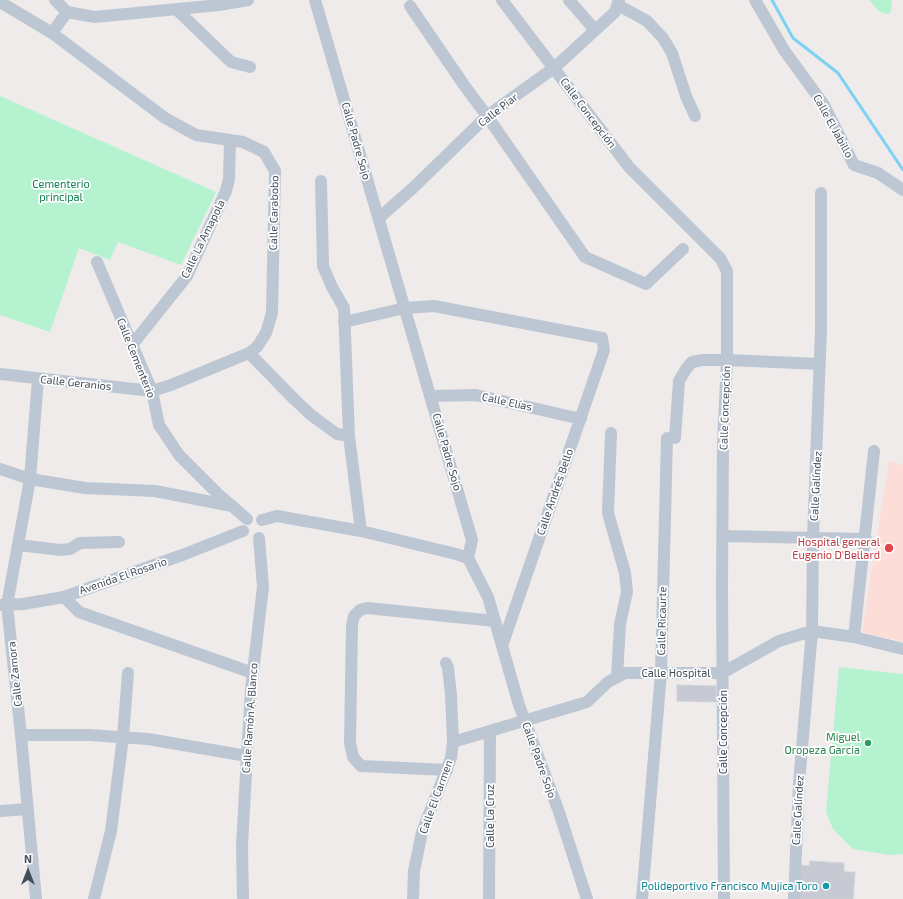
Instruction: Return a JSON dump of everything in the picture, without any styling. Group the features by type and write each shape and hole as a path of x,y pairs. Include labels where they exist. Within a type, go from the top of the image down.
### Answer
{"street":[{"path":"55,0 67,12 95,17 248,0"},
{"name":"Calle Padre Sojo","path":"315,0 472,540 468,558 488,597 525,721 559,812 587,899"},
{"name":"Calle Concepción","path":"502,0 630,167 720,258 727,271 727,360 723,442 722,536 724,899"},
{"path":"570,0 595,30"},
{"name":"Calle El Jabillo","path":"755,0 784,50 824,105 854,165 878,173 903,190"},
{"name":"Calle Carabobo","path":"0,2 52,33 165,118 196,135 243,142 264,152 275,171 272,313 266,333 257,346 249,353 171,385 152,391"},
{"path":"619,3 647,21 663,38 672,53 686,96 695,116"},
{"name":"Calle Piar","path":"379,218 414,187 488,116 554,68 615,12 619,3"},
{"path":"410,6 585,257 646,284 683,249"},
{"path":"176,9 232,62 250,67"},
{"path":"52,33 67,12"},
{"name":"Calle La Amapola","path":"132,345 187,276 226,191 229,179 230,140"},
{"path":"321,180 323,266 332,287 344,308 349,436 361,531"},
{"name":"Calle Galíndez","path":"794,899 799,783 812,631 813,538 820,364 821,193"},
{"name":"Calle Cementerio","path":"97,262 152,391 159,425 179,455 247,519"},
{"name":"Calle Andrés Bello","path":"405,308 434,306 602,338 604,350 502,646"},
{"path":"344,322 405,308"},
{"path":"249,353 294,400 311,415 337,434 349,436"},
{"name":"Calle Ricaurte","path":"642,899 661,673 671,438 679,381 692,362 702,360 820,364"},
{"name":"Calle Geranios","path":"0,374 152,391"},
{"name":"Calle Zamora","path":"36,899 21,735 4,605 18,545 30,478 38,379"},
{"name":"Calle Elías","path":"431,396 476,395 581,419"},
{"path":"610,433 608,513 626,573 627,592 620,624 617,677"},
{"path":"854,637 866,540 874,451"},
{"path":"0,469 30,478 85,488 155,491 233,506"},
{"path":"262,520 265,530 260,538 251,539 243,531 243,524 247,519 256,517 262,520 277,516 361,531 468,558"},
{"name":"Avenida El Rosario","path":"4,605 64,596 185,554 243,531"},
{"path":"722,536 866,540"},
{"name":"Calle Ramón A. Blanco","path":"243,899 242,845 247,756 253,673 263,587 260,538"},
{"path":"18,545 61,550 70,549 80,543 119,542"},
{"path":"64,596 79,612 253,673"},
{"path":"447,770 361,766 353,757 350,743 352,625 354,616 360,610 367,608 495,621"},
{"name":"Calle Hospital","path":"453,742 587,702 608,682 625,673 722,673 779,641 812,631 854,637 903,649"},
{"name":"Calle El Carmen","path":"414,899 414,871 422,832 447,770 453,742 451,695 448,668 446,663"},
{"path":"94,899 111,831 123,737 128,673"},
{"name":"Calle La Cruz","path":"489,899 490,732"},
{"path":"21,735 89,735 148,739 247,756"},
{"path":"0,811 28,809"}],"shaded area":[{"name":"Hospital general Eugenio D'Bellard","path":"889,460 903,465 903,642 862,632"}],"green space":[{"path":"869,0 892,0 891,12 888,14 880,12"},
{"name":"Cementerio principal","path":"0,96 216,192 181,265 118,242 110,260 79,248 50,332 0,315"},
{"name":"Miguel Oropeza Garcia","path":"839,667 903,674 903,854 889,855 853,849 833,829 826,812"}],"building":[{"path":"677,685 716,686 716,702 677,701"},
{"name":"Polideportivo Francisco Mujica Toro","path":"810,861 844,863 844,872 855,872 853,899 797,899 799,865 809,866"}],"waterway":[{"path":"772,0 793,38 838,73 903,170"}],"place":[{"name":"Hospital general Eugenio D'Bellard","path":"889,548"},
{"name":"Miguel Oropeza Garcia","path":"868,743"},
{"name":"Polideportivo Francisco Mujica Toro","path":"826,886"}]}
